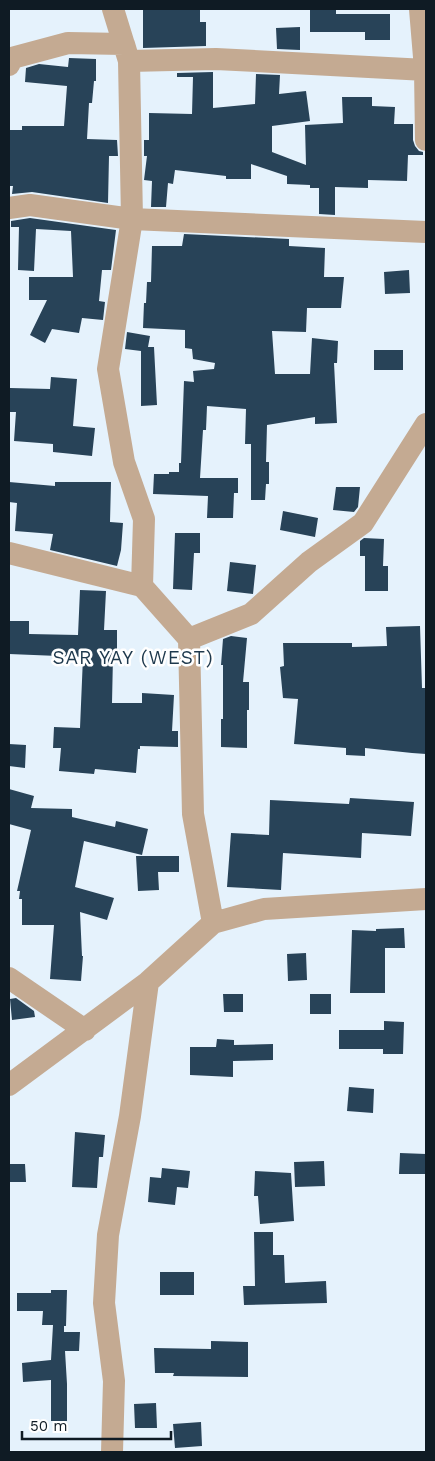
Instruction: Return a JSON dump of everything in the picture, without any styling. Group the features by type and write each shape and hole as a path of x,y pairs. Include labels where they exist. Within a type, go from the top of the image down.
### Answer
{"street":[{"path":"113,9 128,57"},
{"path":"420,9 426,70 426,140"},
{"path":"9,65 12,58 68,43 124,44 128,57 132,219 108,369 124,462 144,519 142,586"},
{"path":"128,57 216,59 426,70"},
{"path":"9,208 30,205 132,219 426,232"},
{"path":"189,639 251,614 308,562 363,523 426,424"},
{"path":"9,554 142,586 189,639 193,814 213,923"},
{"path":"9,1085 148,982 213,923 264,908 426,899"},
{"path":"9,978 85,1030"},
{"path":"112,1452 114,1381 104,1303 108,1236 130,1116 148,982"}],"building":[{"path":"143,9 200,9 200,22 206,22 206,46 143,48"},
{"path":"310,9 336,9 336,14 390,14 390,40 365,40 365,32 310,32"},
{"path":"300,27 300,50 277,49 276,28"},
{"path":"69,58 96,59 96,81 94,81 92,103 89,103 87,139 117,140 118,156 109,156 108,203 32,192 12,194 13,186 9,186 9,130 22,130 22,126 64,126 67,86 25,82 26,68 39,64 68,67"},
{"path":"213,72 213,108 255,104 256,74 280,75 279,94 306,91 310,121 272,126 272,152 306,165 305,125 343,123 342,97 372,97 372,106 395,107 394,124 413,124 413,140 419,151 423,152 423,155 408,155 407,181 368,180 368,188 335,187 335,215 319,214 319,188 310,188 310,185 287,184 287,176 251,164 251,179 226,179 226,176 175,170 173,184 168,183 166,207 151,207 152,181 144,180 147,156 144,156 144,140 149,140 149,113 192,114 193,77 177,77 177,73"},
{"path":"30,218 116,230 111,270 102,270 99,301 105,302 103,320 82,318 79,333 52,329 45,343 30,335 47,300 29,300 29,277 73,277 71,231 36,229 34,271 18,270 19,227 11,227 11,221"},
{"path":"184,234 289,239 289,246 325,248 324,277 344,277 341,308 307,308 306,332 272,331 275,374 310,374 312,338 338,341 337,363 334,363 337,423 315,424 315,417 267,425 266,462 269,462 269,484 266,484 265,500 251,500 251,444 245,444 246,409 207,406 206,430 203,430 200,478 238,478 238,493 234,493 233,518 207,518 208,496 153,494 154,474 179,472 179,463 181,463 184,381 194,382 193,371 214,369 215,363 193,359 192,349 185,348 185,330 143,328 147,282 151,282 152,246 182,246"},
{"path":"409,270 410,293 385,294 384,272"},
{"path":"127,332 150,336 148,347 154,347 157,405 141,406 141,351 125,349"},
{"path":"374,350 403,350 403,370 374,370"},
{"path":"51,377 77,379 73,426 95,428 92,456 53,452 53,444 14,441 16,412 10,412 10,388 50,389"},
{"path":"9,482 55,486 55,482 111,482 110,522 123,523 121,550 117,566 50,550 53,534 15,531 17,503 9,502"},
{"path":"336,487 360,487 358,507 354,512 333,510"},
{"path":"283,511 318,518 315,537 280,530"},
{"path":"175,533 200,533 200,553 194,553 192,590 173,589"},
{"path":"364,538 384,539 383,566 388,566 388,591 365,591 365,556 360,556 360,541"},
{"path":"230,562 256,565 253,594 227,591"},
{"path":"80,590 106,591 104,630 117,630 117,656 113,656 112,703 142,703 142,693 174,695 172,731 178,731 178,747 140,746 140,749 138,749 136,773 95,769 94,774 59,771 61,748 53,748 54,727 80,728 83,657 9,654 9,621 29,621 29,634 78,635"},
{"path":"420,626 422,688 426,688 426,754 365,748 365,756 346,755 346,748 294,744 298,699 283,698 280,667 284,666 283,643 352,643 352,647 387,646 386,627"},
{"path":"231,636 247,638 243,682 249,682 247,748 221,747 223,665 221,665 223,639"},
{"path":"9,744 26,745 25,768 9,766"},
{"path":"9,789 34,796 31,808 72,809 72,817 115,827 116,821 148,829 142,855 84,841 75,887 114,898 107,920 80,912 83,956 81,981 50,979 54,925 22,925 22,899 19,899 20,891 17,891 31,830 9,824"},
{"path":"350,798 414,802 411,836 362,833 361,858 283,853 281,890 227,887 231,833 269,835 270,800 349,804"},
{"path":"136,856 179,856 179,872 158,872 159,890 138,891"},
{"path":"404,928 405,948 385,948 385,993 350,993 352,930 376,931 376,929"},
{"path":"306,953 307,980 288,981 287,954"},
{"path":"223,994 243,994 243,1012 224,1012"},
{"path":"310,994 331,994 331,1014 310,1014"},
{"path":"16,998 34,1011 35,1017 12,1020 10,999"},
{"path":"384,1021 404,1022 403,1054 383,1054 383,1049 339,1049 339,1030 384,1030"},
{"path":"217,1039 234,1040 234,1045 273,1044 273,1060 233,1061 233,1077 190,1075 190,1047 216,1047"},
{"path":"349,1087 374,1089 373,1113 347,1111"},
{"path":"75,1132 105,1135 103,1157 99,1157 97,1188 72,1187"},
{"path":"400,1153 426,1154 426,1174 399,1174"},
{"path":"324,1161 325,1186 295,1187 294,1162"},
{"path":"9,1164 25,1164 26,1182 10,1182"},
{"path":"162,1168 190,1171 188,1188 177,1187 175,1205 148,1202 150,1177 161,1178"},
{"path":"255,1171 291,1173 294,1221 260,1224 258,1196 254,1196"},
{"path":"254,1232 273,1232 273,1255 284,1255 285,1283 326,1281 327,1303 244,1305 243,1286 255,1286"},
{"path":"160,1272 194,1272 194,1295 160,1295"},
{"path":"51,1290 67,1290 66,1326 64,1326 64,1332 80,1332 79,1351 65,1351 67,1421 51,1421 51,1380 23,1382 22,1363 51,1360 53,1325 42,1325 43,1311 17,1311 17,1293 51,1293"},
{"path":"211,1341 248,1342 248,1377 173,1376 174,1373 155,1373 154,1348 211,1349"},
{"path":"156,1403 157,1428 135,1428 134,1404"},
{"path":"201,1422 202,1446 175,1448 173,1424"}],"district":[{"name":"SAR YAY (WEST)","path":"133,657"}]}
